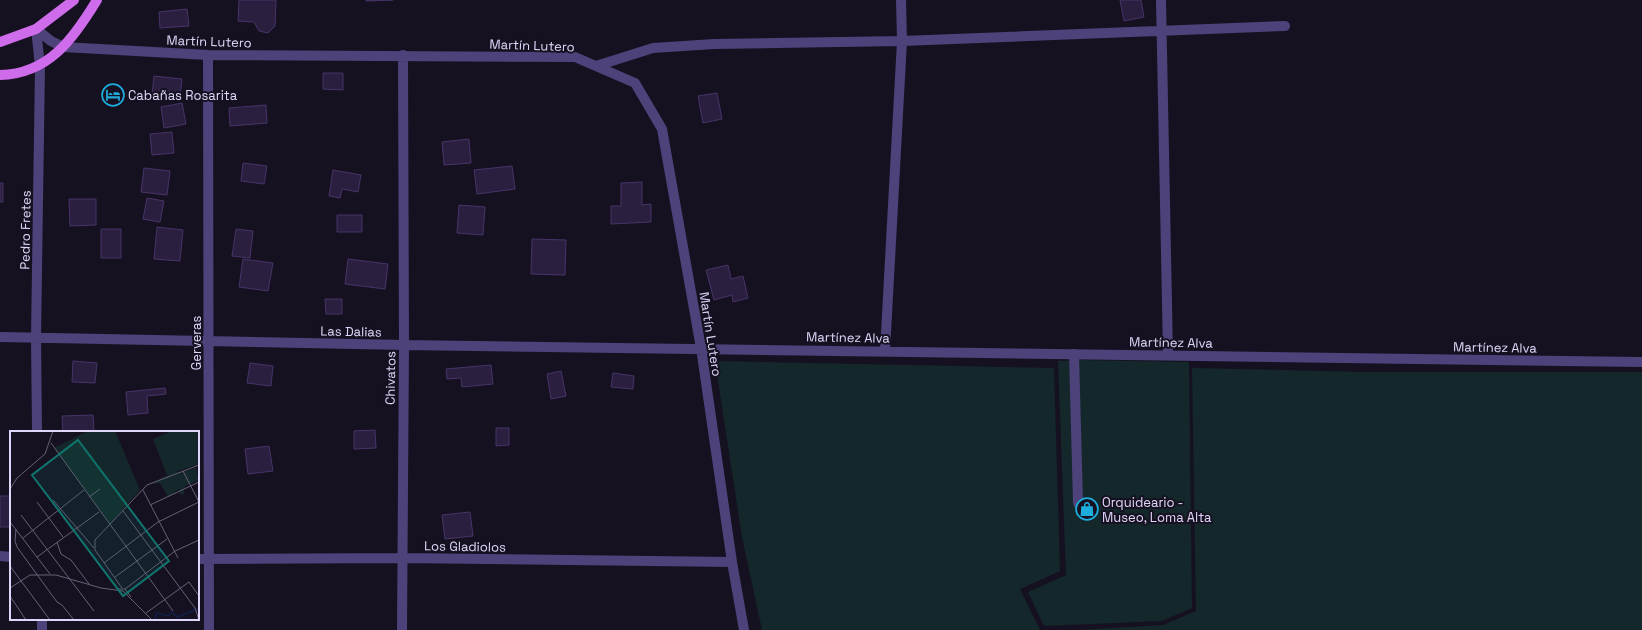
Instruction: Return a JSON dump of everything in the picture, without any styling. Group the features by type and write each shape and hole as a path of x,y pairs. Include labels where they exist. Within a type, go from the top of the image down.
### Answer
{"main road":[{"path":"0,42 36,29 74,0"},
{"path":"0,75 11,75 40,66 63,47 85,19 97,0"}],"street":[{"path":"885,351 902,41 901,0"},
{"path":"1161,0 1168,355"},
{"path":"596,66 653,48 714,44 902,41 1285,26"},
{"name":"Martín Lutero","path":"36,29 51,41 63,47 208,55 576,57 635,83 662,129 701,348 732,562 744,630"},
{"name":"Pedro Fretes","path":"36,29 40,66 36,431"},
{"name":"Gerveras","path":"208,55 209,630"},
{"name":"Chivatos","path":"402,630 401,558 404,345 403,55"},
{"name":"Las Dalias","path":"0,337 208,342 701,348"},
{"name":"Martínez Alva","path":"701,348 1642,362"},
{"path":"1074,354 1078,503"},
{"path":"0,556 10,557"},
{"name":"Los Gladiolos","path":"199,559 401,558 732,562"}],"green space":[{"path":"715,361 1054,368 1060,571 1020,589 1040,630 762,630 742,537"},
{"path":"1058,361 1189,362 1192,608 1162,621 1044,626 1028,592 1066,575"},
{"path":"1192,368 1364,372 1642,372 1642,630 1079,630 1163,625 1196,611"}],"building":[{"path":"239,0 276,0 275,26 268,33 259,31 254,22 238,21"},
{"path":"366,0 393,0 366,1"},
{"path":"1120,0 1141,0 1144,17 1124,21"},
{"path":"187,9 189,26 160,28 159,12"},
{"path":"323,73 343,73 343,90 323,89"},
{"path":"154,76 182,79 180,98 152,95"},
{"path":"717,93 722,119 703,123 698,96"},
{"path":"182,103 186,124 164,128 161,107"},
{"path":"266,105 267,123 230,126 229,108"},
{"path":"172,132 174,153 152,155 150,134"},
{"path":"469,139 471,163 444,165 442,142"},
{"path":"243,163 267,166 264,184 241,181"},
{"path":"512,166 515,189 477,194 474,170"},
{"path":"144,168 170,171 167,195 141,192"},
{"path":"333,170 361,175 358,192 342,189 340,198 329,196"},
{"path":"642,182 642,205 651,204 651,222 611,224 611,206 621,206 621,183"},
{"path":"0,183 3,183 3,202 0,202"},
{"path":"147,198 164,201 160,222 143,219"},
{"path":"69,199 96,199 96,225 70,226"},
{"path":"459,205 485,207 483,235 457,233"},
{"path":"337,215 362,215 362,232 337,232"},
{"path":"157,227 183,230 180,261 154,259"},
{"path":"101,229 121,229 121,258 101,258"},
{"path":"236,229 253,231 250,258 232,256"},
{"path":"532,239 566,240 565,275 531,274"},
{"path":"243,259 273,263 268,291 239,287"},
{"path":"348,259 388,264 385,289 345,284"},
{"path":"728,265 731,279 743,276 748,298 733,302 732,295 714,300 706,270"},
{"path":"325,299 342,299 342,314 326,314"},
{"path":"73,361 97,363 95,383 72,382"},
{"path":"250,363 273,366 271,386 247,383"},
{"path":"491,365 493,384 462,387 461,378 447,379 446,369"},
{"path":"561,371 566,396 551,399 547,374"},
{"path":"613,373 634,376 633,389 611,387"},
{"path":"165,388 166,394 147,396 148,413 128,415 126,392"},
{"path":"93,415 94,431 63,431 62,416"},
{"path":"496,428 509,428 509,445 496,446"},
{"path":"375,430 376,448 354,449 354,431"},
{"path":"269,446 273,471 248,474 245,449"},
{"path":"0,496 10,496 10,527 0,527"},
{"path":"470,512 473,536 445,539 442,515"}],"place":[{"name":"Cabañas Rosarita","path":"113,95"},
{"name":"Orquideario - Museo, Loma Alta","path":"1087,509"}]}
